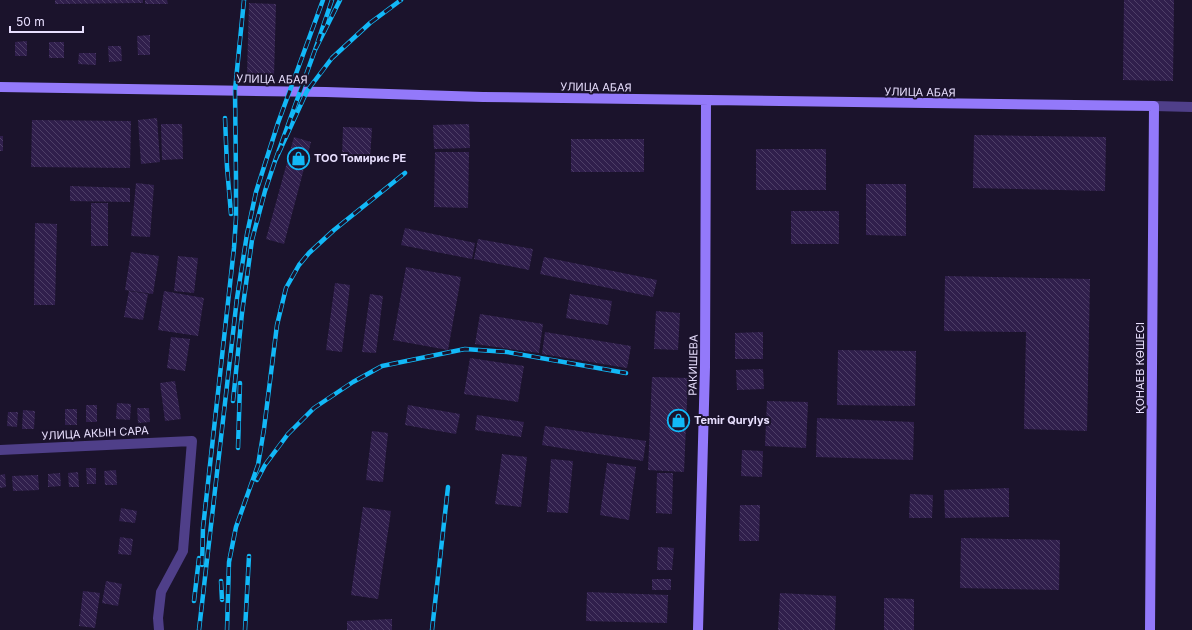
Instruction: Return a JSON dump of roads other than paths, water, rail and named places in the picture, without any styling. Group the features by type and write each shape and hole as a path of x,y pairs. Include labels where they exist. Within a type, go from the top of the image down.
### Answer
{"street":[{"name":"УЛИЦА АБАЯ","path":"0,87 235,90 483,97 1192,107"},
{"name":"РАКИШЕВА","path":"698,630 705,374 706,100"},
{"name":"ҚОНАЕВ КӨШЕСІ","path":"1150,630 1154,106"},
{"name":"УЛИЦА АКЫН САРА","path":"0,450 192,441 183,551 161,592 158,618 159,630"}],"railway":[{"path":"202,565 203,528 234,248 236,218 235,90 244,0"},
{"path":"199,630 237,298 247,234 256,192 278,123 323,0"},
{"path":"332,0 315,50 340,0"},
{"path":"315,50 275,161 307,91 332,58 370,23 401,0"},
{"path":"225,118 231,214"},
{"path":"233,401 242,313 252,240 265,191 275,161"},
{"path":"227,630 229,562 236,527 258,465 277,325 286,288 299,265 309,253 334,230 405,173"},
{"path":"257,480 265,465 288,434 314,408 353,382 382,366 465,349 507,352 626,373"},
{"path":"238,448 240,383"},
{"path":"432,630 448,487"},
{"path":"245,630 249,556"},
{"path":"194,601 199,558"},
{"path":"221,581 222,600"}],"place":[{"name":"ТОО Томирис РЕ","path":"299,158"},
{"name":"Temir Qurylys","path":"678,420"}]}
